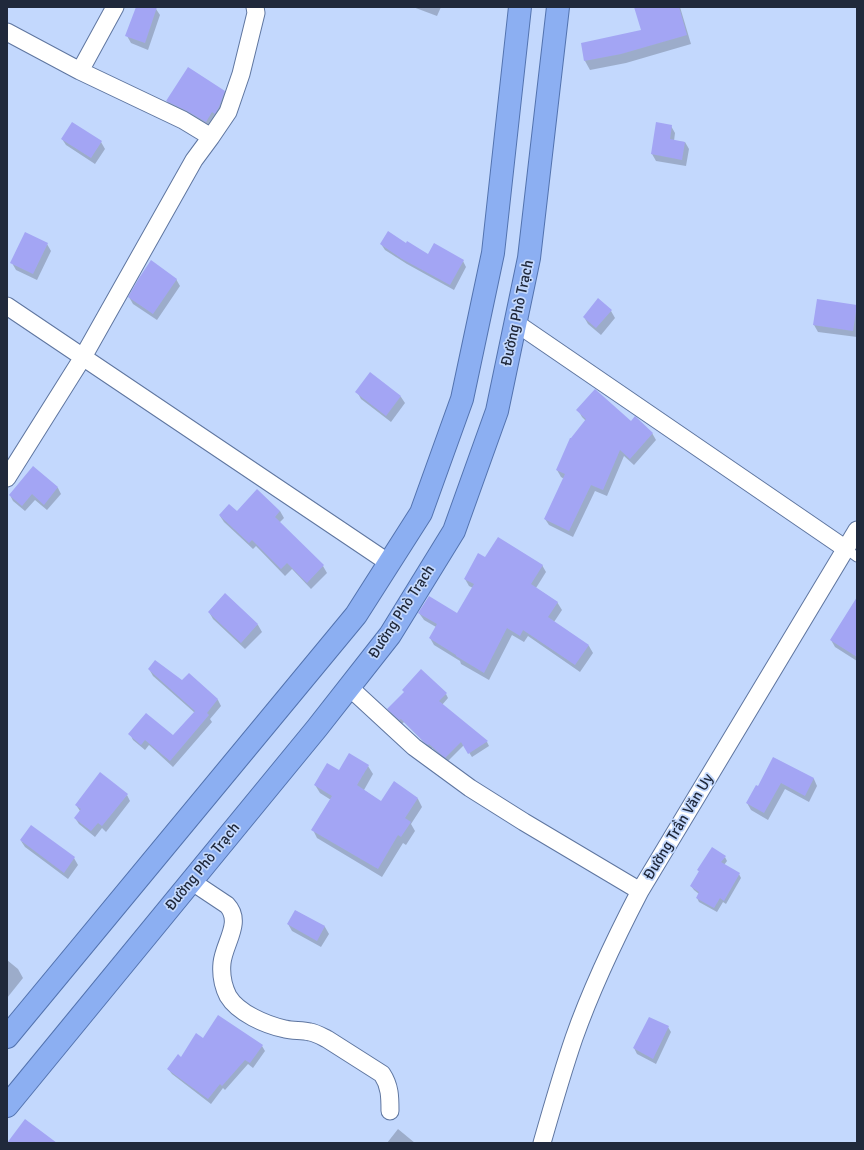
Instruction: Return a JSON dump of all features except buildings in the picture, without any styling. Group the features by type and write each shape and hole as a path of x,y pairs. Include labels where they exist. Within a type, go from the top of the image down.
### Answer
{"highway":[{"path":"7,1037 356,615 421,513 462,399 493,253 520,7"},
{"name":"Đường Phò Trạch","path":"7,1106 317,728 390,635 454,531 497,412 529,258 558,7"}],"street":[{"path":"80,71 115,7"},
{"path":"7,478 82,357 194,160 228,112 241,74 256,13 255,7"},
{"path":"7,32 80,71 182,120 211,138"},
{"path":"7,306 389,563"},
{"path":"516,323 851,553"},
{"name":"Đường Trần Văn Uy","path":"542,1143 565,1064 587,1005 610,950 640,891 851,553 857,530"},
{"path":"349,687 414,747 470,788 640,891"},
{"path":"191,881 227,905 233,914 233,924 224,952 222,974 228,995 233,1003 241,1010 265,1023 286,1029 310,1032 327,1038 382,1074 389,1087 390,1111"}]}
